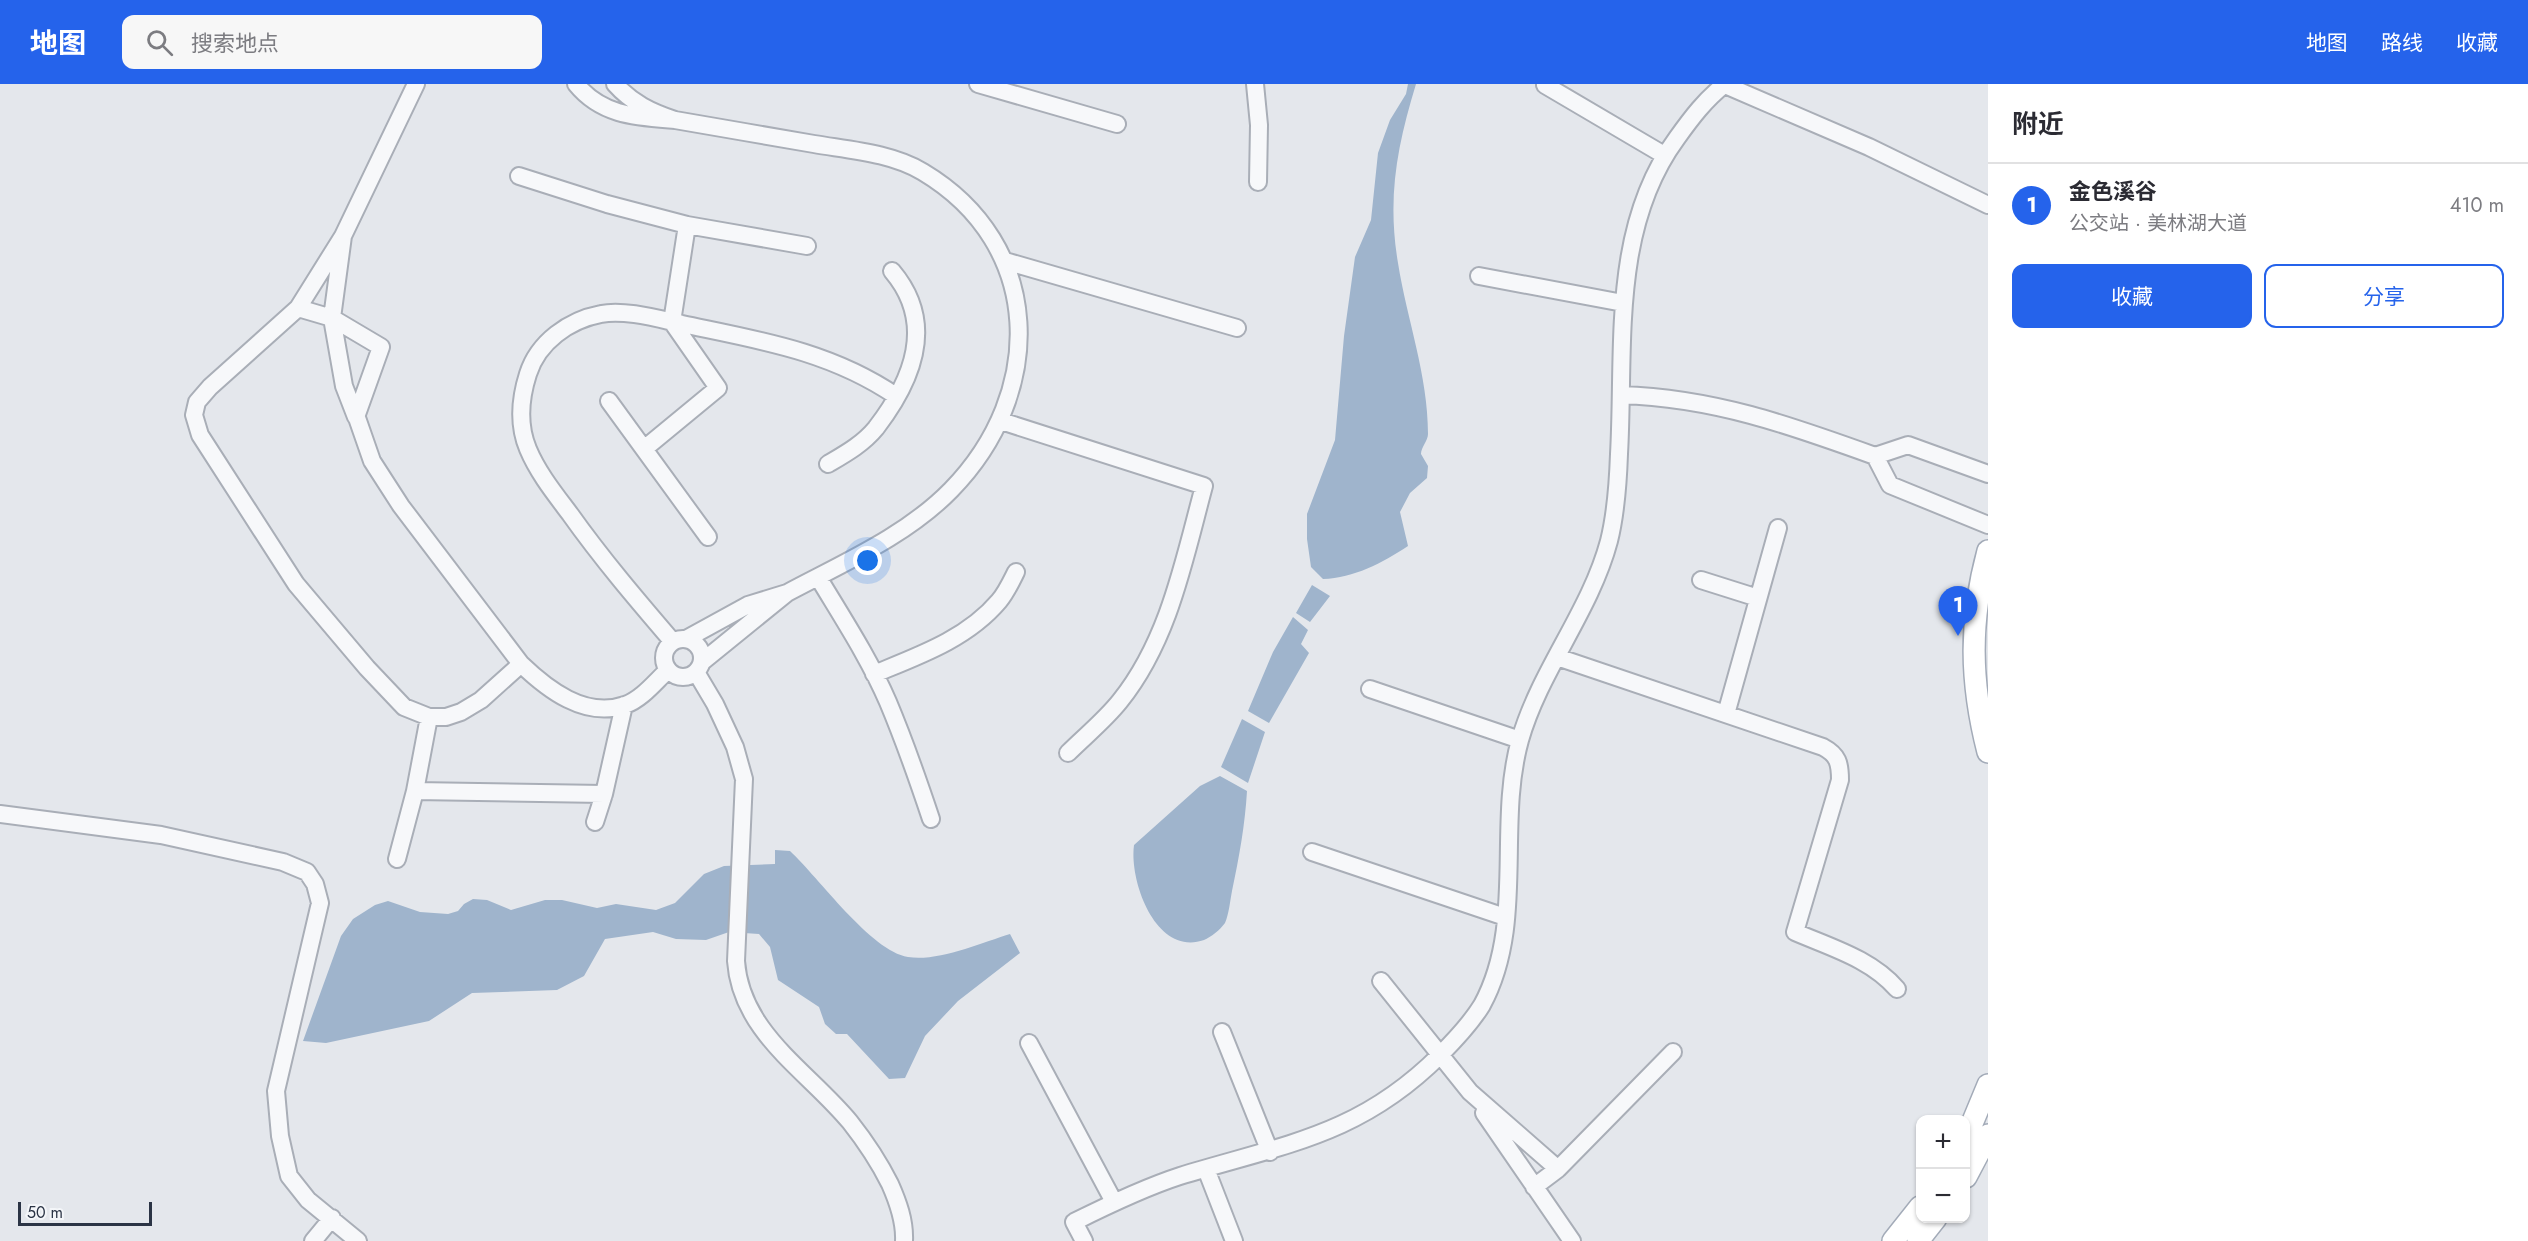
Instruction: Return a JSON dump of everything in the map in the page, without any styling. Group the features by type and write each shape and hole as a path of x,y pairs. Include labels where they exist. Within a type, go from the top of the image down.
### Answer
{"main road":[{"path":"1988,551 1976,604 1973,635 1976,701 1988,752"},
{"path":"1970,1126 1988,1085"},
{"path":"1969,1169 1988,1135"},
{"path":"1893,1241 1916,1212"},
{"path":"1917,1241 1932,1223"}],"street":[{"path":"416,84 343,236 298,308 210,387 197,402 194,415 200,435 296,584 367,668 404,707 429,717 446,717 461,712 481,700 521,664"},
{"path":"576,84 585,96 610,111 858,151 922,171 958,198 980,221 1005,261 1014,287 1018,318 1018,361 1001,421 990,440 952,489 909,526 787,593 691,675 679,676 669,670 664,658 668,646 748,605 787,593"},
{"path":"615,84 625,95 647,111 675,120"},
{"path":"978,84 1117,124"},
{"path":"1254,84 1259,125 1258,182"},
{"path":"1083,1241 1074,1222 1114,1202 1153,1186 1270,1152 1330,1131 1370,1111 1409,1084 1440,1056 1481,1006 1494,977 1502,945 1511,800 1520,740 1538,695 1593,586 1610,537 1617,495 1623,303 1629,254 1645,197 1664,155 1699,107 1725,84 1869,147 1988,205"},
{"path":"1545,85 1664,155"},
{"path":"519,176 607,204 687,225 807,246"},
{"path":"644,449 718,388 672,322 687,225"},
{"path":"343,236 332,318 344,386 372,461 401,506 521,664 561,698 588,706 624,705 637,698 669,670"},
{"path":"1005,261 1237,328"},
{"path":"828,464 856,447 875,429 910,371 916,347 916,319 909,294 892,271"},
{"path":"1479,276 1623,303"},
{"path":"298,308 332,318 381,347 356,415"},
{"path":"896,396 878,384 827,359 789,346 640,315 604,313 578,320 551,337 532,361 522,393 520,416 528,448 548,485 610,569 679,640 692,641 701,650 699,667 735,747 744,779 736,961 740,989 756,1022 849,1122 882,1167 898,1202 905,1231 904,1241"},
{"path":"1621,395 1698,401 1787,424 1875,456 1908,445 1988,474"},
{"path":"609,401 708,537"},
{"path":"1001,421 1204,486 1174,596 1149,657 1120,702 1068,753"},
{"path":"1875,456 1890,485 1988,525"},
{"path":"1726,714 1778,528"},
{"path":"874,674 929,651 964,632 999,601 1016,572"},
{"path":"818,576 887,700 913,765 931,819"},
{"path":"1701,580 1758,598"},
{"path":"1557,657 1823,747 1834,753 1840,766 1840,780 1795,932 1862,960 1883,974 1897,989"},
{"path":"1370,689 1520,740"},
{"path":"596,822 624,705"},
{"path":"397,859 415,791 429,717"},
{"path":"415,791 604,794"},
{"path":"0,814 161,835 283,862 307,872 315,884 320,903 276,1091 280,1136 289,1176 308,1200 358,1241"},
{"path":"1312,852 1505,917"},
{"path":"1381,981 1470,1092 1572,1241"},
{"path":"1222,1032 1270,1152"},
{"path":"1029,1043 1114,1202"},
{"path":"1534,1187 1558,1169 1673,1052"},
{"path":"1470,1092 1558,1169"},
{"path":"1206,1169 1234,1241"},
{"path":"313,1241 332,1218"}],"water":[{"path":"1408,84 1416,84 1396,172 1395,239 1402,284 1425,390 1428,434 1421,454 1428,466 1427,478 1410,493 1400,512 1408,546 1357,573 1323,579 1311,567 1307,539 1307,514 1335,440 1344,336 1355,257 1371,220 1378,153 1390,120 1406,94"},
{"path":"1312,585 1330,596 1310,622 1296,613"},
{"path":"1293,617 1308,630 1301,644 1309,653 1269,723 1248,711 1273,652"},
{"path":"1242,719 1265,732 1248,783 1221,767"},
{"path":"1220,776 1247,791 1245,816 1228,912 1225,923 1212,935 1204,940 1187,942 1172,937 1159,927 1149,912 1136,877 1134,845 1200,786"},
{"path":"775,850 790,851 862,928 893,952 908,957 932,957 959,951 1010,934 1020,953 958,1001 925,1036 905,1078 889,1079 847,1034 836,1034 825,1024 819,1007 778,980 770,947 759,934 729,932 706,940 676,939 653,932 605,939 584,976 557,990 472,993 429,1021 326,1043 303,1041 341,936 353,919 375,905 388,901 420,912 448,914 458,911 473,899 487,900 511,910 545,900 562,900 597,908 616,904 656,910 675,903 704,874 724,866 775,864"}],"place":[{"name":"金色溪谷","path":"1958,636"}]}
